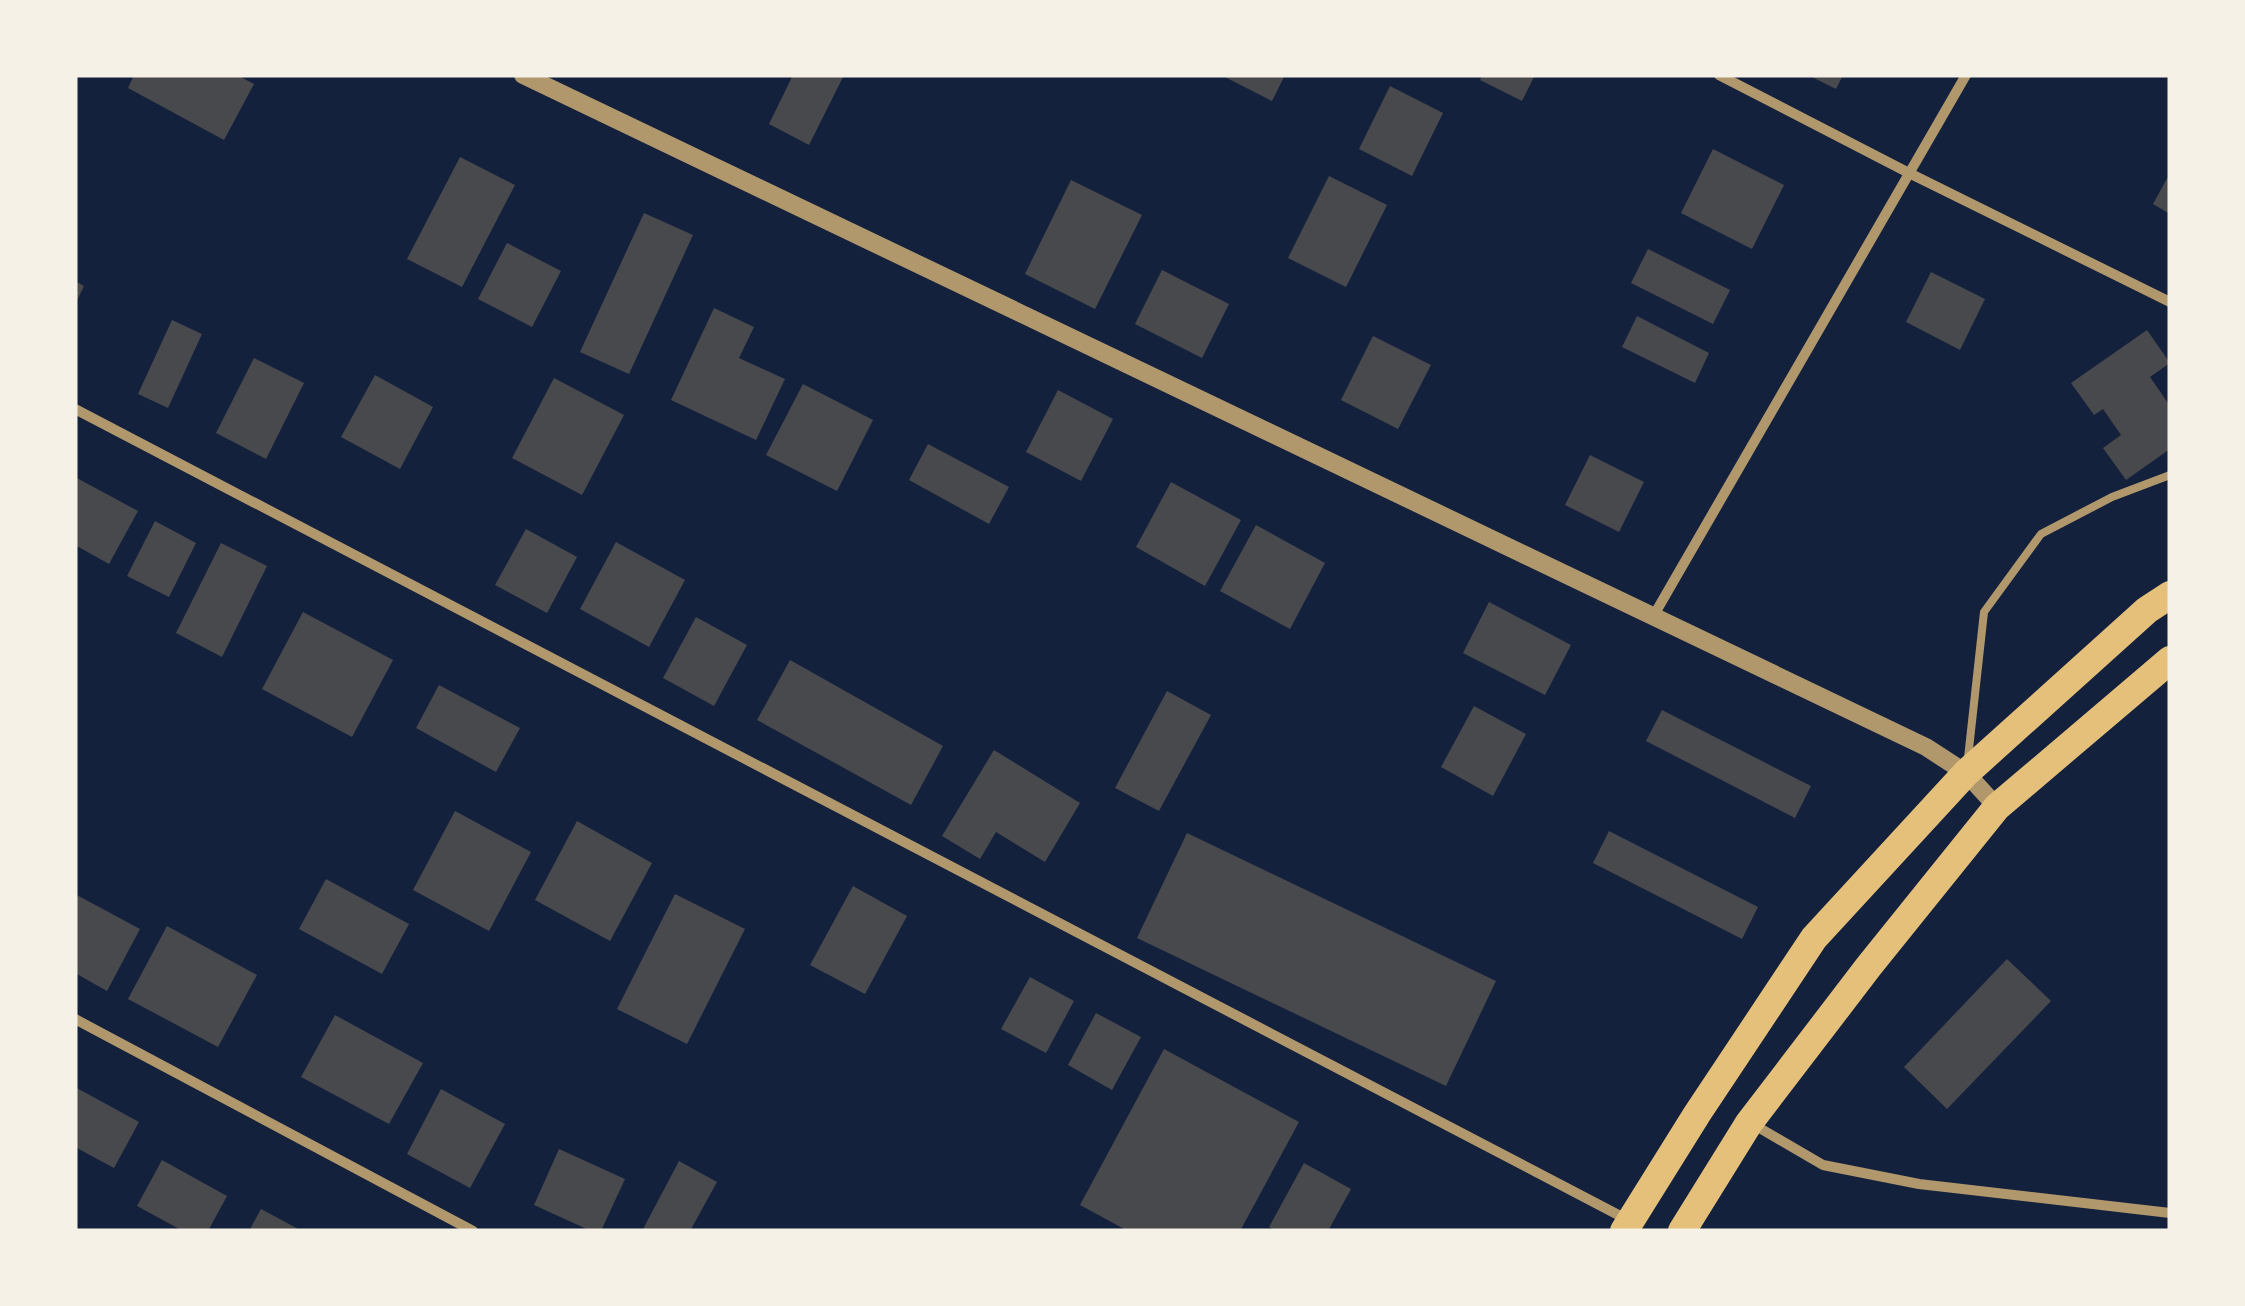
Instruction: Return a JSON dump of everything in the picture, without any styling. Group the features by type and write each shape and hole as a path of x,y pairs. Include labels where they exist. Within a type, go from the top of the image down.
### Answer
{"highway":[{"path":"1626,1226 1814,938 1966,773 2147,610 2170,595"},
{"path":"1682,1231 1750,1122 1997,808 2170,660"}],"street":[{"path":"523,75 1926,746 1966,773 1997,808"},
{"path":"1719,75 2170,302"},
{"path":"1654,616 1966,75"},
{"path":"75,409 1626,1226"},
{"path":"75,1019 473,1231"},
{"path":"1750,1122 1823,1165 1919,1184 2170,1213"}],"lane":[{"path":"1966,773 1984,612 2042,534 2112,497 2170,475"}],"building":[{"path":"134,75 237,75 254,84 224,140 128,88"},
{"path":"793,75 844,75 809,145 769,124"},
{"path":"1221,75 1285,75 1272,101"},
{"path":"1483,75 1535,75 1522,101 1480,80"},
{"path":"1808,75 1843,75 1836,89"},
{"path":"1390,86 1443,113 1412,176 1359,149"},
{"path":"1713,149 1784,185 1752,249 1681,213"},
{"path":"460,157 515,185 462,287 407,259"},
{"path":"2170,173 2170,214 2153,204"},
{"path":"1329,176 1387,205 1346,287 1288,258"},
{"path":"1071,180 1142,215 1095,309 1025,274"},
{"path":"644,213 693,235 629,374 580,352"},
{"path":"507,243 561,271 532,327 478,299"},
{"path":"1648,249 1730,290 1713,324 1631,283"},
{"path":"1162,270 1229,304 1202,358 1135,324"},
{"path":"1931,272 1985,299 1960,350 1906,322"},
{"path":"75,281 84,286 75,305"},
{"path":"714,308 754,327 739,358 785,379 756,440 671,400"},
{"path":"1637,316 1709,353 1695,383 1622,347"},
{"path":"172,320 202,334 168,408 138,394"},
{"path":"2147,330 2170,363 2150,377 2170,406 2170,449 2126,480 2103,448 2121,435 2103,409 2094,415 2071,383"},
{"path":"1373,336 1431,365 1398,429 1341,400"},
{"path":"254,358 304,383 266,459 216,433"},
{"path":"375,375 433,407 400,469 341,437"},
{"path":"554,378 624,415 582,495 512,458"},
{"path":"803,384 873,420 837,491 766,455"},
{"path":"1058,390 1113,419 1081,481 1026,452"},
{"path":"928,444 1009,487 989,524 909,480"},
{"path":"1590,455 1644,482 1619,532 1565,505"},
{"path":"75,477 138,511 109,564 75,545"},
{"path":"1171,482 1241,520 1205,586 1136,547"},
{"path":"155,521 196,543 169,597 127,576"},
{"path":"1256,525 1325,563 1290,629 1220,591"},
{"path":"526,529 577,557 547,613 495,585"},
{"path":"616,542 685,580 649,647 580,609"},
{"path":"221,543 267,566 222,657 176,633"},
{"path":"1489,602 1571,645 1545,695 1463,653"},
{"path":"303,612 393,660 352,737 262,689"},
{"path":"696,617 747,645 714,706 663,678"},
{"path":"790,660 943,746 911,805 757,720"},
{"path":"439,685 520,728 496,772 416,728"},
{"path":"1167,691 1211,715 1159,811 1115,788"},
{"path":"1474,706 1526,734 1493,796 1441,767"},
{"path":"1662,710 1811,786 1795,818 1646,741"},
{"path":"994,750 1080,803 1045,862 996,832 980,859 942,836"},
{"path":"455,811 531,852 489,931 413,890"},
{"path":"577,821 652,863 610,941 535,900"},
{"path":"1609,831 1758,907 1742,939 1593,863"},
{"path":"1187,833 1496,981 1446,1086 1137,938"},
{"path":"326,879 409,924 382,974 299,929"},
{"path":"853,886 907,916 865,994 810,965"},
{"path":"75,894 140,929 107,991 75,973"},
{"path":"675,894 745,929 687,1044 617,1009"},
{"path":"167,926 257,975 218,1047 128,999"},
{"path":"2007,959 2051,1001 1947,1109 1904,1067"},
{"path":"1030,977 1074,1001 1046,1053 1001,1029"},
{"path":"1096,1013 1141,1037 1112,1090 1068,1065"},
{"path":"335,1015 423,1063 389,1124 301,1077"},
{"path":"1164,1049 1299,1122 1240,1231 1128,1231 1080,1205"},
{"path":"75,1087 139,1122 114,1168 75,1147"},
{"path":"441,1089 505,1124 470,1188 407,1154"},
{"path":"559,1149 625,1179 601,1231 591,1231 534,1205"},
{"path":"162,1160 227,1196 208,1231 183,1231 137,1206"},
{"path":"679,1161 717,1182 690,1231 642,1231"},
{"path":"1304,1163 1351,1189 1328,1231 1276,1231 1269,1227"},
{"path":"261,1209 302,1231 249,1231"}]}
